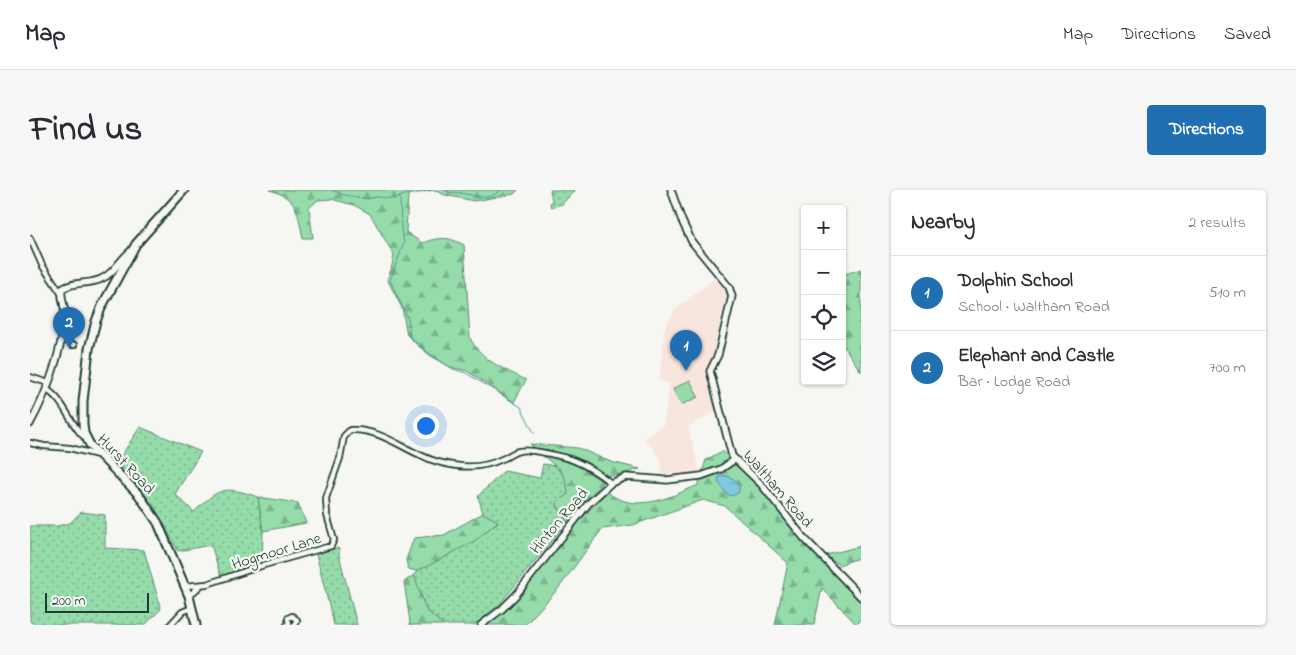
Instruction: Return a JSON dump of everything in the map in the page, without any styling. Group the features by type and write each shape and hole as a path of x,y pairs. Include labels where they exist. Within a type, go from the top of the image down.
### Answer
{"main road":[{"name":"Hurst Road","path":"184,190 144,234 102,306 89,349 79,424 90,450 98,455 133,488 158,522 189,596 196,625"},
{"name":"Waltham Road","path":"670,190 692,242 729,287 732,296 718,355 710,371 723,417 728,445 734,460 761,484 804,538 861,597"},
{"path":"30,424 47,386 59,351 66,308 61,293 64,286 100,280 110,273 124,256 133,250"},
{"path":"110,273 117,278"},
{"name":"Hinton Road","path":"481,625 502,609 516,595 588,504 611,483 626,477 667,480 701,476 721,469 734,460"}],"street":[{"path":"30,238 42,265 61,293"},
{"path":"54,283 64,286"},
{"path":"30,377 47,386 79,424"},
{"name":"Hogmoor Lane","path":"185,586 200,586 332,545 334,540 327,516 326,498 347,431 356,430 379,435 424,458 450,465 486,465 521,450 540,452 574,461 611,483"},
{"path":"30,443 90,450"},
{"name":"Hogmoor Lane","path":"189,596 200,586"},
{"path":"170,625 182,612 192,608"}],"shaded area":[{"path":"715,278 727,294 728,307 711,361 719,409 688,427 700,473 663,477 660,458 645,439 664,424 669,384 659,380 665,328 675,310"}],"green space":[{"path":"270,190 434,190 408,195 406,232 422,243 443,238 464,245 470,338 487,358 526,380 514,402 467,371 450,367 431,356 407,335 402,308 387,279 394,255 370,214 354,205 331,199 318,200 309,208 313,238 303,238 298,214 292,202"},
{"path":"434,190 518,190 514,194 474,201 445,195"},
{"path":"550,190 575,190 562,204 551,207"},
{"path":"861,269 861,372 846,349 846,274"},
{"path":"690,380 698,397 681,405 673,389"},
{"path":"140,427 201,452 175,494 194,512 210,498 222,491 237,491 258,497 263,531 262,560 221,577 211,545 178,551 154,506 117,462"},
{"path":"530,444 578,448 611,462 640,469 607,476 579,458 560,455 547,449 536,450"},
{"path":"722,451 739,464 796,533 861,602 861,625 857,625 822,588 814,625 775,625 788,563 725,506 703,500 633,525 602,529 558,589 525,625 484,625 512,602 557,547 607,492 618,499 629,502 652,502 664,499 698,485 706,460"},
{"path":"541,454 576,464 603,482 567,522 556,503 568,494 565,480 560,471"},
{"path":"543,464 556,466 567,481 568,494 556,503 567,522 499,605 474,625 443,625 426,610 414,575 417,571 476,539 498,522 483,513 478,496 504,471 540,478"},
{"path":"258,497 298,503 306,523 263,531"},
{"path":"81,512 105,515 105,548 144,550 161,609 145,625 30,625 30,526 57,526 70,523"},
{"path":"483,513 498,521 476,540 417,571 408,569 406,560 414,538 444,535"},
{"path":"861,546 861,557 839,565 826,555"},
{"path":"338,548 357,625 334,625 316,554"},
{"path":"414,575 426,610 443,625 409,625 404,582"}],"water":[{"path":"720,475 728,476 737,482 739,486 738,493 732,496 727,494 718,482"}],"waterway":[{"path":"332,190 344,195 368,199 376,197 396,199 414,190"},
{"path":"445,190 481,197 490,196 501,190"},
{"path":"400,197 401,229 404,243 390,280 408,319 410,337 430,354 453,369 466,373 521,407 534,433"}],"place":[{"name":"Elephant and Castle","path":"69,348"},
{"name":"Dolphin School","path":"686,371"}]}
